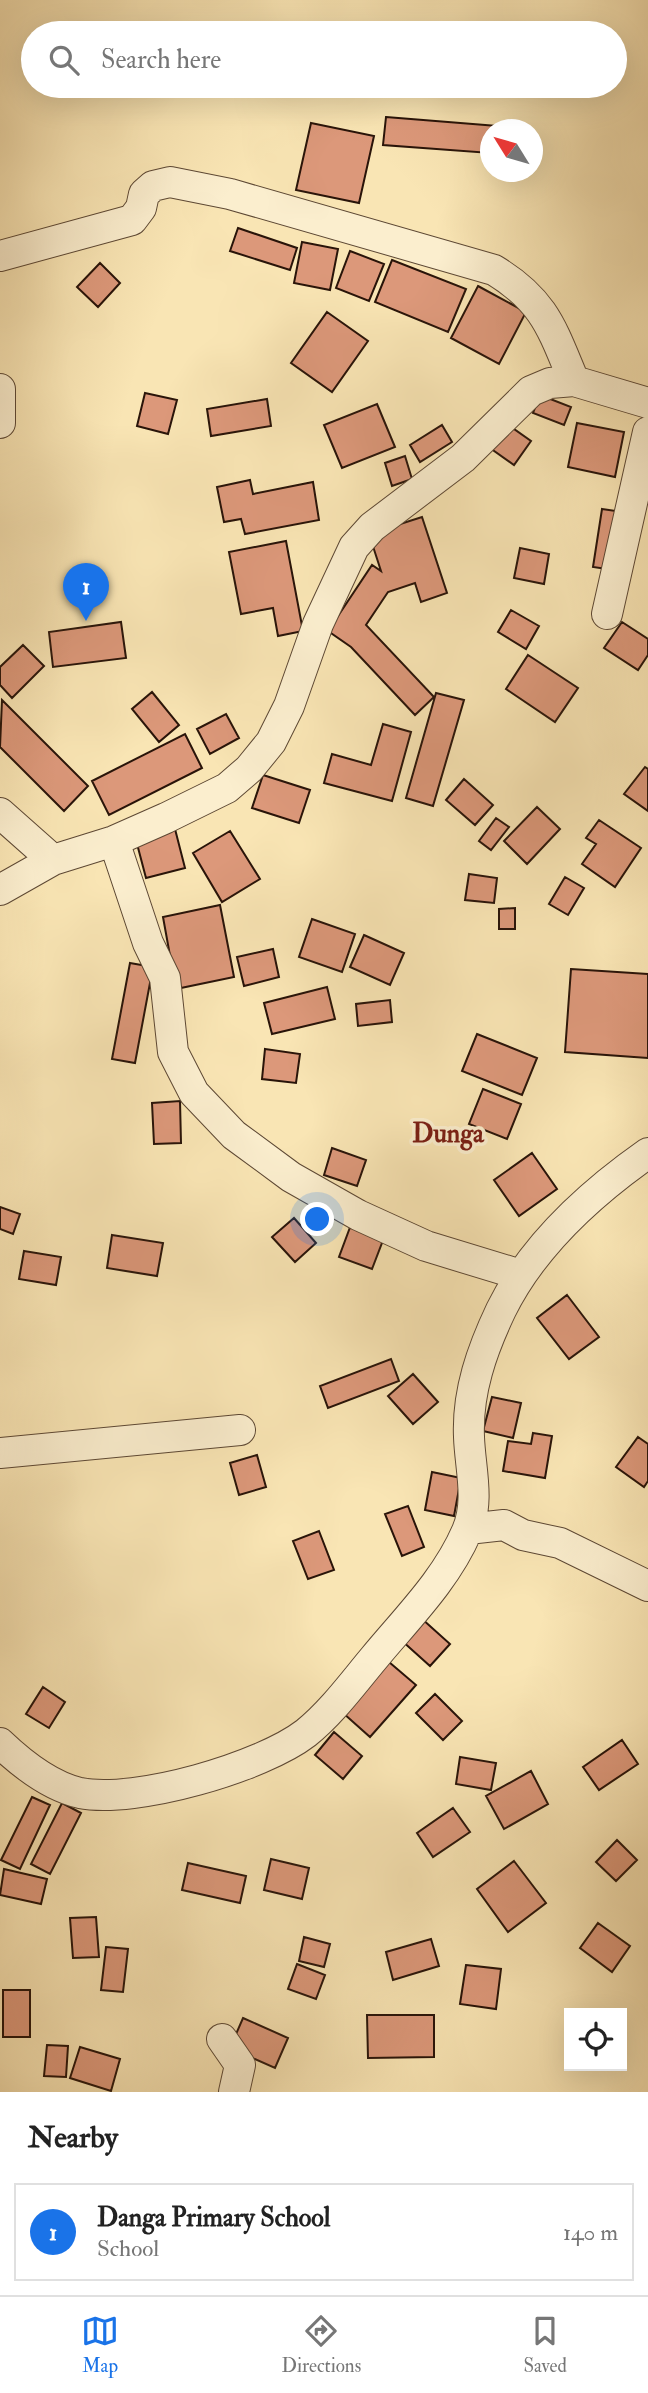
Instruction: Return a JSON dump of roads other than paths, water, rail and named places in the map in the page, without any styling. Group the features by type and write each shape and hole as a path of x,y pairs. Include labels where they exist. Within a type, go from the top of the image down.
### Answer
{"street":[{"path":"0,256 132,220 141,208 144,194 153,186 170,182 230,194 494,270 530,297 547,316 574,381"},
{"path":"0,890 53,860 114,841 228,788 271,742 289,706 318,624 354,547 372,527 463,458 531,391 550,383 574,381 648,403"},
{"path":"0,389 0,423"},
{"path":"607,614 648,432"},
{"path":"0,813 53,860"},
{"path":"114,841 148,943 165,978 173,1052 194,1093 234,1135 291,1177 358,1215 426,1246 521,1275"},
{"path":"0,1743 50,1780 80,1793 122,1795 197,1780 278,1752 307,1732 334,1706 442,1576 468,1529 475,1482 469,1436 475,1375 502,1309 521,1275 565,1223 648,1153"},
{"path":"0,1453 240,1430"},
{"path":"468,1529 504,1525 523,1535 560,1543 589,1555 648,1585"},
{"path":"222,2039 240,2065 234,2092"}],"place":[{"name":"Danga Primary School","path":"86,621"}],"district":[{"name":"Dunga","path":"448,1133"}]}
